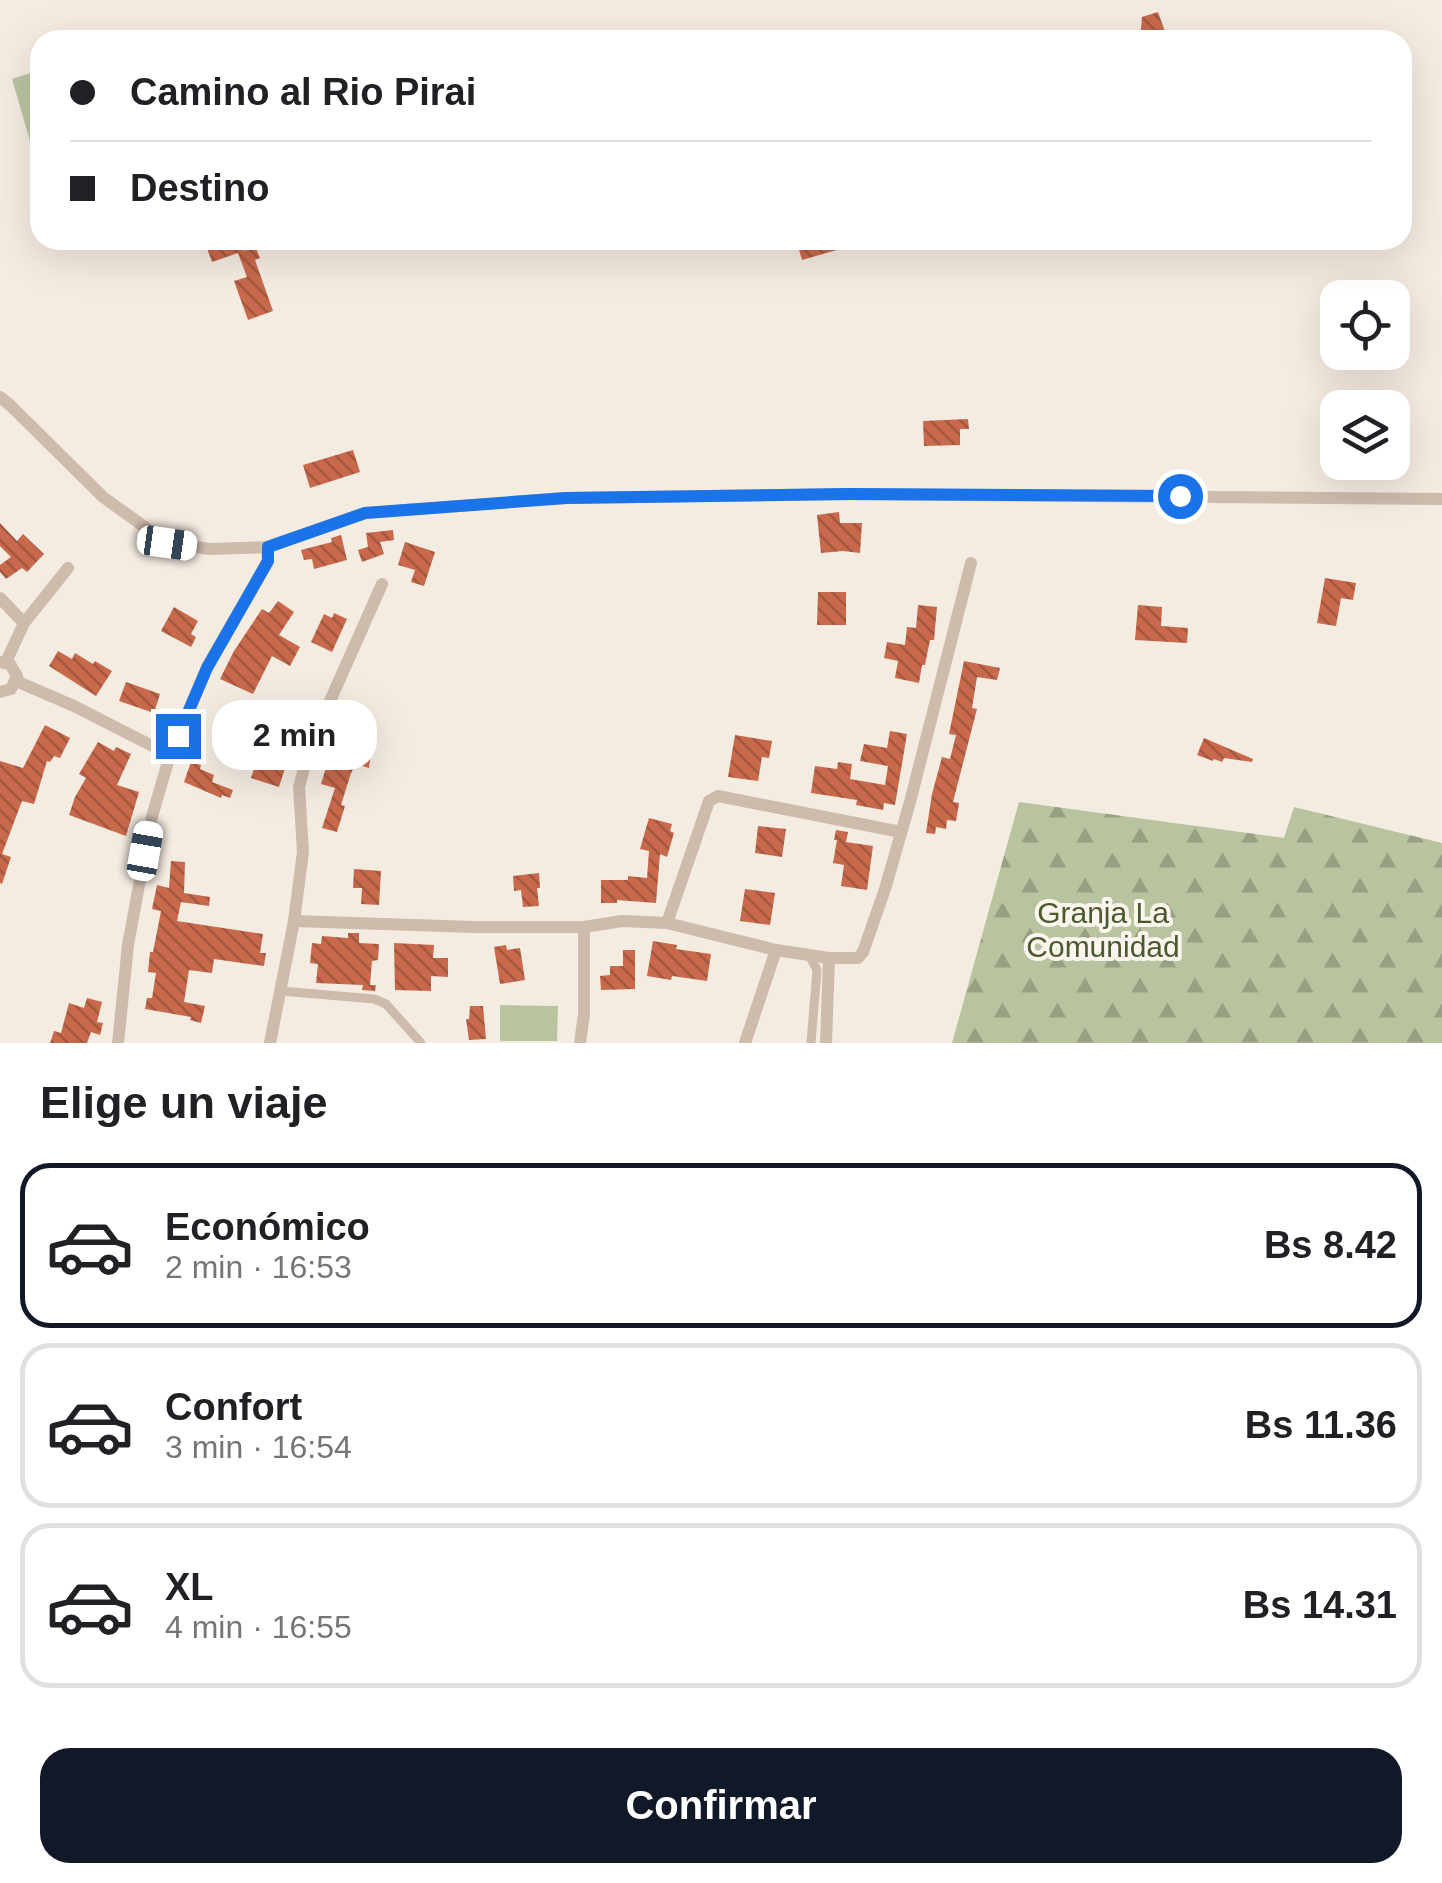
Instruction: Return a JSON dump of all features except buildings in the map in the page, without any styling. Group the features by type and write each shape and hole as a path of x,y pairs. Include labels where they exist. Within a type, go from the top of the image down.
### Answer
{"street":[{"path":"0,398 103,496 167,543 210,549 268,547 365,513 566,498 849,494 1442,499"},
{"path":"118,1043 128,944 147,838 170,755 207,668 268,561 268,547"},
{"path":"294,921 458,927 667,923 776,950 858,958 885,889 972,564"},
{"path":"1,692 11,689 16,681 14,667 3,662 24,623 68,568"},
{"path":"270,1043 303,852 299,787 310,746 382,584"},
{"path":"0,598 24,623"},
{"path":"16,681 170,755"},
{"path":"667,923 701,819 709,800 718,796 901,832"},
{"path":"580,1043 584,927"},
{"path":"745,1043 776,950"},
{"path":"809,955 817,970 811,1043"},
{"path":"826,1043 829,958"},
{"path":"281,992 374,999 386,1004 421,1043"}],"green space":[{"path":"30,73 30,141 12,79"},
{"name":"Granja La Comunidad","path":"1019,802 1284,838 1294,807 1442,843 1442,1043 952,1043"},
{"path":"500,1005 558,1006 557,1041 500,1041"}],"route":[{"path":"178,736 207,668 268,561 268,547 365,513 566,498 849,494 1180,496"}]}
